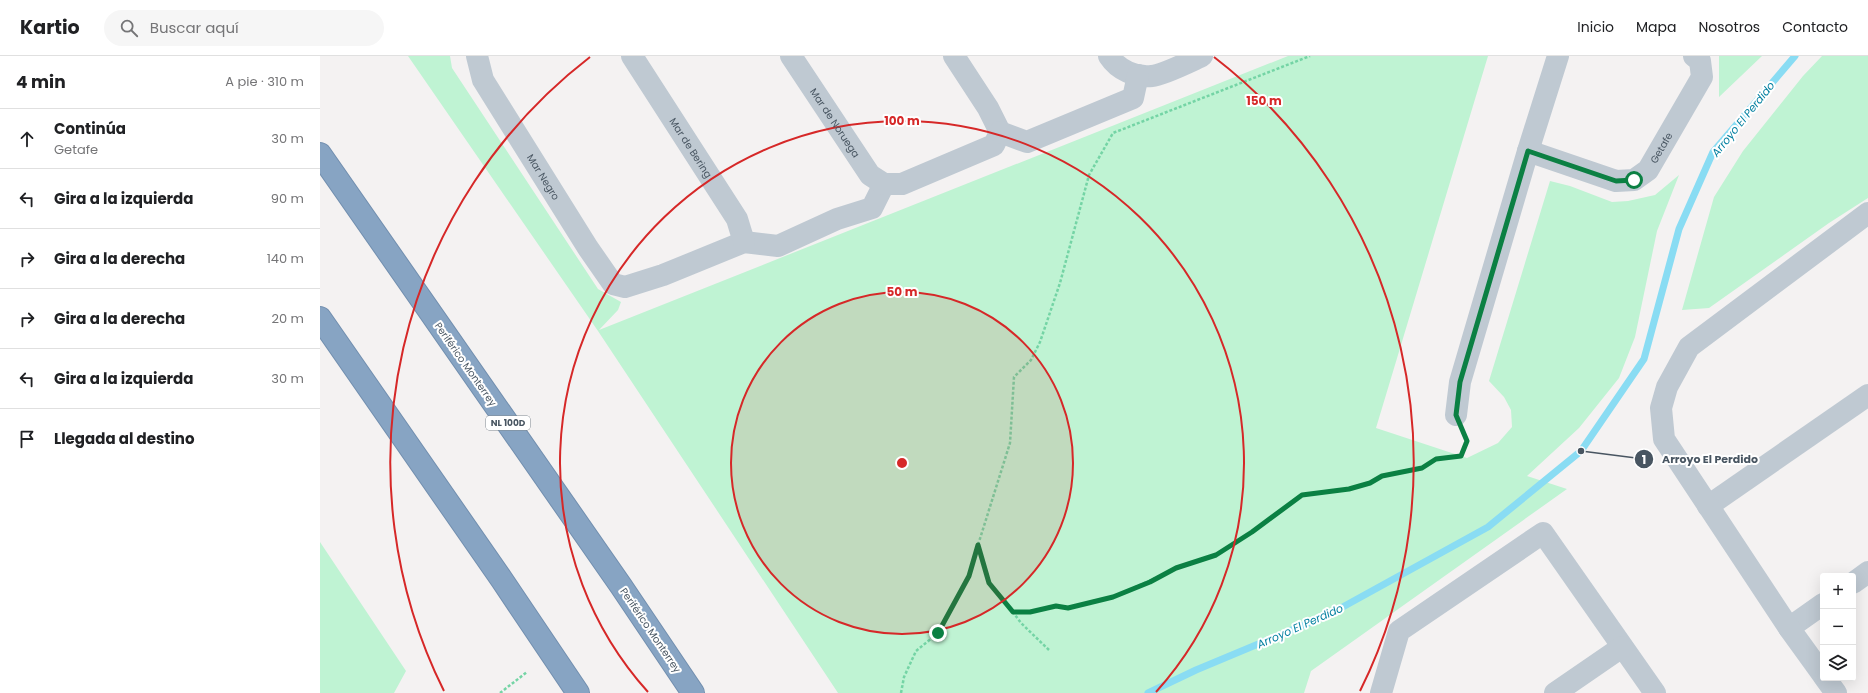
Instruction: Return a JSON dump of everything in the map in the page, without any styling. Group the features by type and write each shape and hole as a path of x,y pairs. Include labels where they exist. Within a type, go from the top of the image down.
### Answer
{"highway":[{"name":"Periférico Monterrey","path":"320,154 621,586 693,693"},
{"path":"320,318 502,580 578,693"}],"street":[{"name":"Mar Negro","path":"477,56 483,80 588,248 613,284 625,287 663,275 744,242"},
{"name":"Mar de Bering","path":"632,56 737,219 744,242"},
{"name":"Mar de Noruega","path":"791,56 870,175 884,184"},
{"path":"954,56 988,108 1000,132 1027,142 1133,98 1138,75"},
{"path":"1109,56 1114,64 1131,74 1153,76 1202,56"},
{"path":"1456,415 1460,382 1528,151 1558,56"},
{"name":"Getafe","path":"1528,151 1616,181 1634,180 1648,170 1702,77 1700,61 1694,56"},
{"path":"744,242 778,246 837,219 872,208 884,184 902,184 994,145 1000,132"},
{"path":"1820,671 1789,628 1664,439 1661,408 1667,386 1689,347 1868,213"},
{"path":"1708,506 1868,395"},
{"path":"1381,693 1400,631 1543,533 1655,693"},
{"path":"1856,581 1868,572"},
{"path":"1789,628 1820,606"},
{"path":"1555,693 1622,646"},
{"path":"1827,681 1836,693"}],"path":[{"path":"901,693 904,677 916,651 938,633 969,576 1010,443 1014,377 1031,360 1040,342 1060,283 1089,175 1113,133 1310,56"},
{"path":"1013,612 1030,612 1056,606 1068,608 1113,597 1150,582 1176,568 1216,555 1252,532 1302,495 1349,489 1370,483 1382,476 1422,468 1436,459 1461,456 1467,441 1456,415"},
{"path":"978,545 989,583 1013,612 1020,624 1049,650"},
{"path":"500,693 527,672"}],"green space":[{"path":"408,56 450,56 452,68 598,289 621,302 618,310 599,330 1288,56 1488,56 1376,428 1467,458 1498,443 1512,427 1511,410 1504,397 1489,381 1550,181 1570,186 1612,202 1628,201 1655,195 1679,175 1657,231 1635,337 1619,378 1579,428 1527,476 1567,489 1311,671 1304,693 838,693 598,331"},
{"path":"1719,56 1762,56 1719,97"},
{"path":"1822,56 1868,56 1868,198 1829,223 1709,308 1682,310 1714,197 1743,151 1803,76"},
{"path":"320,542 406,671 394,693 320,693"}],"waterway":[{"name":"Arroyo El Perdido","path":"1148,693 1196,670 1330,614 1488,527 1581,451 1644,359 1679,229 1713,152 1795,56"}],"place":[{"name":"Arroyo El Perdido","path":"1581,451"}],"route":[{"path":"938,633 969,576 978,545 989,583 1013,612 1030,612 1056,606 1068,608 1113,597 1150,582 1176,568 1216,555 1290,506 1302,495 1349,489 1370,483 1382,476 1400,474 1422,468 1436,459 1461,456 1467,441 1456,415 1460,382 1528,151 1616,181 1634,180"}]}
